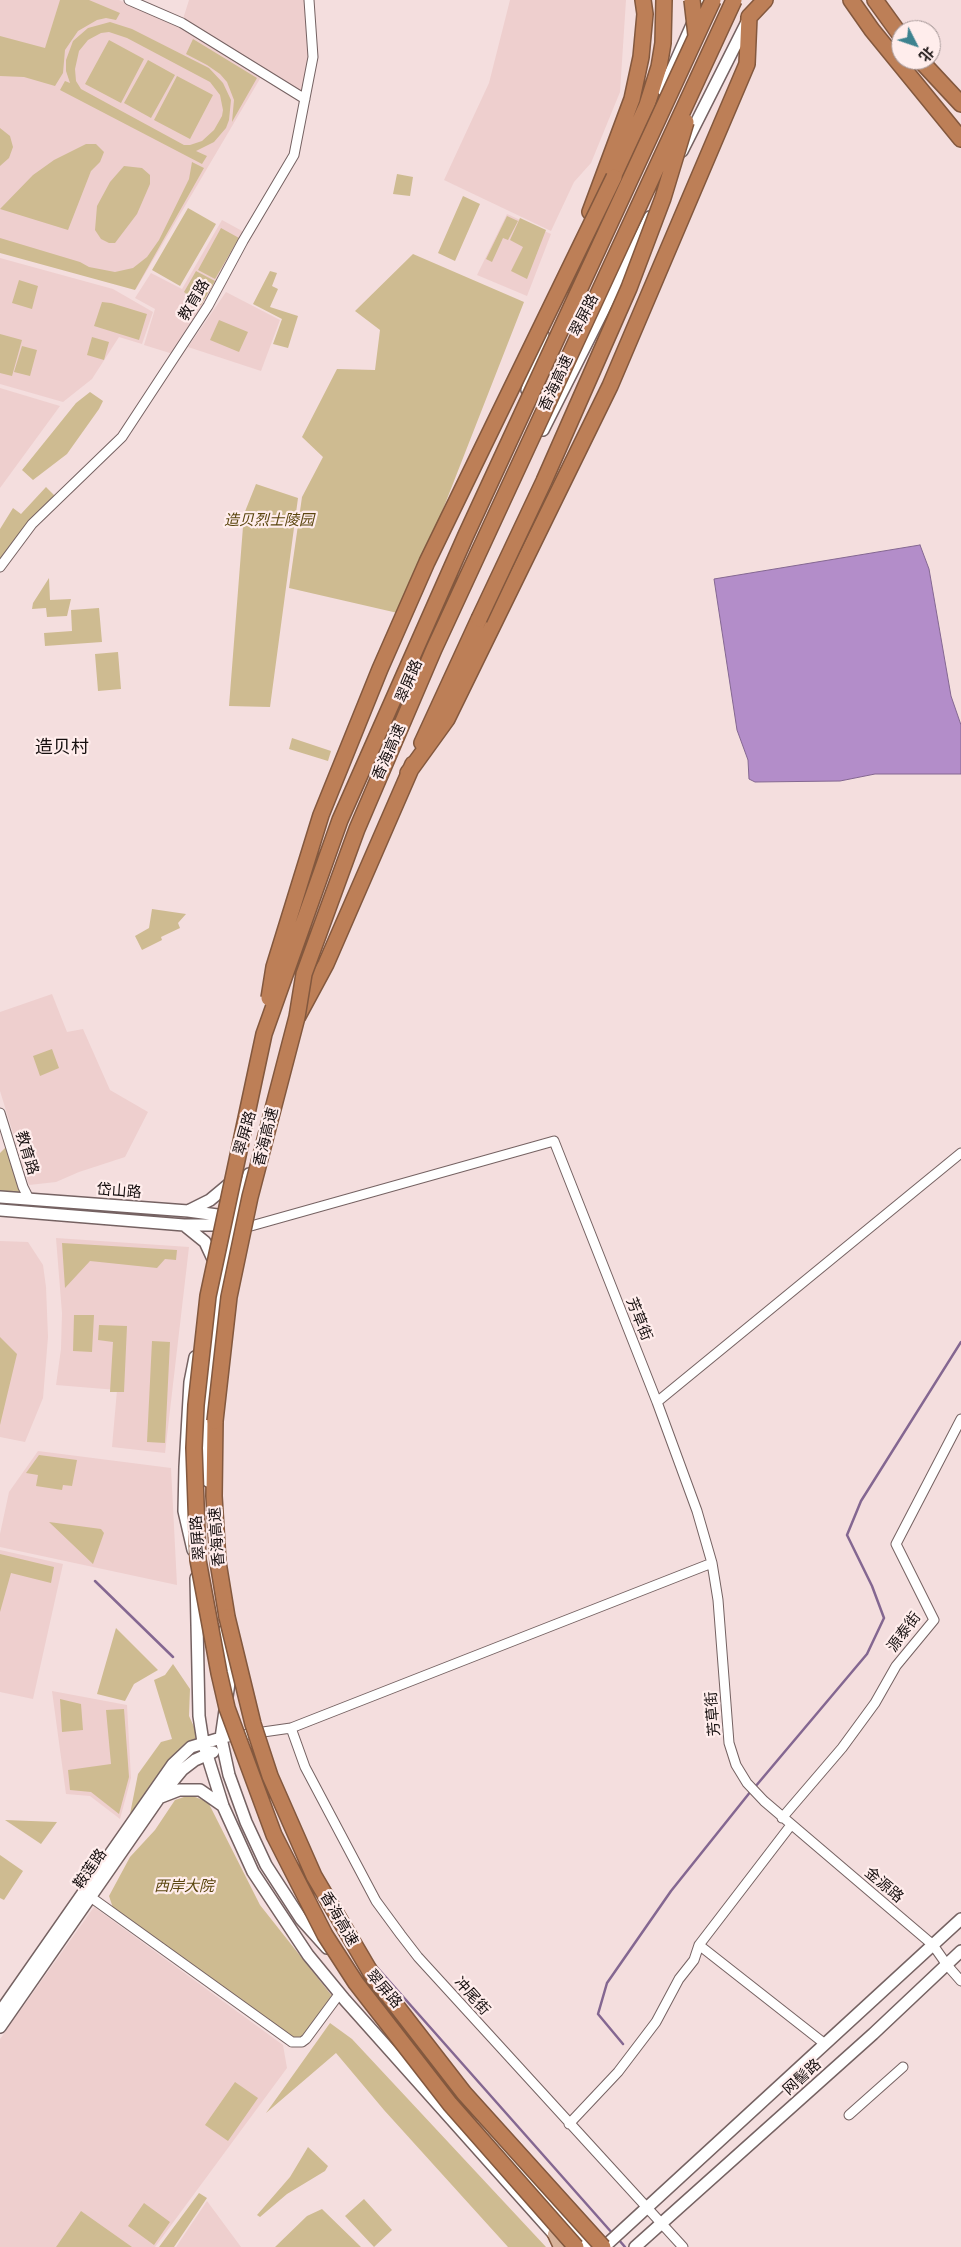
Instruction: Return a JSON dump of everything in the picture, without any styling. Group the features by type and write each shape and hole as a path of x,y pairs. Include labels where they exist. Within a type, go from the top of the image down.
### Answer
{"highway":[{"path":"558,283 598,192 632,99 641,57 643,0"},
{"path":"264,1034 274,967 321,815 380,669 427,562 648,104 659,67 663,43 664,0"},
{"path":"298,1017 326,964 408,773 575,412 629,288 663,198 691,104 698,52 692,0"},
{"name":"香海高速","path":"576,2247 450,2104 356,1983 325,1935 274,1835 226,1708 198,1560 194,1448 196,1405 208,1296 264,1034 340,820 466,535 712,0"},
{"name":"香海高速","path":"609,2241 464,2093 371,1973 314,1876 270,1776 253,1724 227,1617 218,1562 214,1496 215,1421 231,1288 250,1197 298,1017 304,974 372,791 434,649 734,0"},
{"path":"408,773 448,719 610,386 747,64 749,17 765,0"},
{"path":"851,0 872,30 961,139"},
{"path":"875,0 891,22"},
{"path":"929,70 961,104"}],"main road":[{"name":"翠屏路","path":"565,2247 308,1955 253,1872 223,1806 203,1742 200,1716 196,1565 184,1511 190,1382 218,1221 266,1042 297,946 366,760 424,623 703,0"},
{"name":"翠屏路","path":"588,2247 455,2098 367,1992 301,1919 266,1865 246,1822 229,1775 222,1743 230,1676 215,1561 205,1448 210,1376 220,1298 235,1221 289,1035 388,769 469,578 757,0"},
{"path":"523,404 558,283"},
{"path":"188,1211 210,1200 228,1185"},
{"name":"岱山路","path":"0,1197 188,1211 218,1221"},
{"name":"岱山路","path":"0,1210 184,1225 235,1221"},
{"path":"184,1225 205,1242 212,1257"},
{"name":"鞍莲路","path":"0,2027 172,1764 191,1746 203,1742 222,1743"},
{"name":"鞍莲路","path":"0,2012 86,1894 182,1770 195,1760 207,1755 222,1743"},
{"path":"159,1798 179,1790 200,1790 223,1806"},
{"path":"253,1872 266,1865"},
{"path":"609,2241 961,1919"},
{"name":"网髻路","path":"635,2247 961,1951"},
{"path":"554,2234 560,2247"}],"street":[{"path":"128,0 182,24 305,99"},
{"name":"教育路","path":"0,567 32,524 122,437 208,306 294,155 313,57 309,0"},
{"name":"教育路","path":"0,1113 23,1187 29,1199"},
{"name":"芳草街","path":"235,1221 251,1226 554,1140 698,1511 712,1563 718,1600 729,1743 736,1765 749,1785 782,1818"},
{"path":"657,1402 961,1153"},
{"name":"源泰街","path":"782,1818 842,1748 875,1703 896,1666 934,1620 896,1544 961,1419"},
{"path":"222,1743 291,1728 712,1563"},
{"name":"冲尾街","path":"291,1728 305,1767 376,1900 418,1957 683,2247"},
{"name":"金源路","path":"782,1818 933,1944 947,1965 961,1981"},
{"path":"569,2124 618,2072 656,2022 679,1979 694,1960 699,1945 791,1825"},
{"path":"86,1894 292,2042 302,2042 306,2039 340,1993"},
{"path":"699,1945 825,2044"},
{"path":"849,2115 903,2067"}],"shaded area":[{"path":"0,0 119,0 183,29 261,77 136,289 0,251"},
{"path":"189,0 305,0 309,56 302,92 183,19"},
{"path":"510,0 626,0 620,92 591,163 574,182 551,231 444,180 489,83"},
{"path":"507,214 551,234 527,296 477,275"},
{"path":"222,220 244,232 205,305 173,354 144,345 155,309 135,298 151,273 182,289"},
{"path":"0,258 113,289 153,312 142,344 119,337 92,379 63,402 0,384"},
{"path":"226,292 280,320 261,371 188,347"},
{"path":"0,388 60,406 0,488"},
{"path":"920,545 929,569 951,696 961,725 961,774 875,774 840,781 755,782 749,779 748,760 737,730 714,579"},
{"path":"52,994 67,1032 83,1029 110,1090 148,1112 125,1157 79,1172 56,1182 29,1185 0,1091 0,1012"},
{"path":"56,1238 189,1247 165,1453 112,1447 117,1390 56,1385 61,1349 62,1313"},
{"path":"0,1241 28,1242 43,1265 46,1287 48,1337 43,1398 25,1442 0,1437"},
{"path":"38,1451 171,1468 177,1585 0,1547 0,1534 9,1492"},
{"path":"0,1550 63,1564 33,1699 0,1692"},
{"path":"52,1691 127,1705 131,1778 120,1819 90,1796 66,1794"},
{"path":"94,1907 283,2045 287,2068 155,2247 0,2247 0,2039"},
{"path":"207,2201 241,2247 176,2247"}],"green space":[{"path":"60,0 89,0 120,13 116,20 106,18 97,20 78,31 65,50 63,73 55,86 24,77 0,76 0,36 45,48"},
{"path":"110,22 132,29 209,68 223,83 231,100 229,120 226,128 214,142 196,151 207,156 202,164 60,90 65,81 70,83 66,71 66,60 73,41 88,28","holes":["109,32 127,38 210,82 220,95 223,110 222,116 214,130 202,141 184,145 81,89 76,81 75,69 79,51 88,40 101,33"]},
{"path":"193,39 257,78 232,122 234,100 227,82 220,74 207,65 186,54"},
{"path":"109,40 144,59 121,103 85,84"},
{"path":"148,60 175,75 151,118 124,103"},
{"path":"177,76 213,95 190,139 154,120"},
{"path":"0,128 10,136 13,147 9,158 0,166"},
{"path":"86,144 96,144 104,152 100,162 91,171 68,230 0,209 33,175 54,160"},
{"path":"192,162 204,168 135,290 0,253 0,238 80,262 89,267 115,272 133,268 147,257 159,240 189,179"},
{"path":"124,166 142,168 150,175 150,184 137,214 115,243 109,243 101,239 95,230 97,206 110,182"},
{"path":"397,174 413,177 410,196 393,194"},
{"path":"463,196 480,204 455,261 438,253"},
{"path":"188,208 216,224 180,286 152,270"},
{"path":"507,216 518,221 508,240 503,238 492,262 486,259"},
{"path":"520,218 546,230 527,279 511,271 523,247 510,240"},
{"path":"221,228 239,238 215,279 198,270"},
{"path":"413,254 524,302 402,614 289,588 302,497 323,457 302,437 337,369 375,370 380,330 355,311"},
{"path":"196,271 215,281 201,305 184,292"},
{"path":"270,271 277,273 272,286 278,289 270,307 298,316 288,348 273,344 282,319 253,304"},
{"path":"19,280 38,286 32,309 12,303"},
{"path":"102,302 147,314 139,340 94,326"},
{"path":"219,320 248,332 239,352 210,340"},
{"path":"0,334 22,340 12,376 0,373"},
{"path":"92,337 109,342 104,360 87,355"},
{"path":"22,346 37,350 30,376 14,372"},
{"path":"90,392 103,401 99,409 67,454 33,480 22,470 76,403"},
{"name":"造贝烈士陵园","path":"256,484 298,498 270,707 229,706 244,514"},
{"path":"46,487 55,496 0,562 0,529 13,508 21,514"},
{"path":"49,578 50,600 71,599 67,616 47,617 46,608 32,609 33,603"},
{"path":"99,608 102,642 45,646 44,633 72,631 71,610"},
{"path":"118,652 121,689 98,691 95,654"},
{"path":"292,738 331,751 328,761 289,749"},
{"path":"152,909 186,914 178,923 180,928 161,937 162,940 142,950 135,936 149,928"},
{"path":"52,1049 59,1068 40,1076 33,1056"},
{"path":"7,1146 29,1208 0,1206 0,1153"},
{"path":"62,1243 177,1250 176,1260 165,1259 157,1268 90,1261 65,1288"},
{"path":"74,1315 94,1315 92,1352 73,1351"},
{"path":"99,1325 127,1326 124,1392 110,1392 113,1342 98,1340"},
{"path":"0,1337 17,1354 0,1425"},
{"path":"152,1341 170,1342 165,1443 147,1442"},
{"path":"39,1455 77,1460 72,1486 63,1485 62,1490 36,1486 38,1475 26,1473"},
{"path":"49,1522 101,1529 104,1533 93,1564"},
{"path":"0,1554 54,1567 51,1583 11,1573 0,1612"},
{"path":"116,1628 158,1670 134,1684 125,1701 97,1694"},
{"path":"173,1664 190,1689 189,1716 202,1744 183,1755 127,1829 138,1774 161,1742 172,1739 154,1680 165,1675"},
{"path":"60,1699 81,1704 83,1730 62,1732"},
{"path":"124,1709 129,1777 119,1814 91,1792 70,1790 68,1770 111,1764 106,1710"},
{"name":"西岸大院","path":"190,1795 208,1802 260,1905 332,1996 300,2042 113,1908 109,1896 130,1857 155,1830 175,1800"},
{"path":"5,1820 57,1822 41,1844"},
{"path":"0,1855 23,1871 4,1900 0,1898"},
{"path":"330,2023 352,2039 546,2247 508,2247 384,2110 336,2053 266,2113"},
{"path":"235,2082 258,2098 228,2141 205,2125"},
{"path":"308,2147 328,2166 325,2171 287,2194 260,2217 257,2215 290,2177"},
{"path":"199,2193 207,2198 174,2247 159,2247"},
{"path":"364,2199 392,2230 374,2247 345,2216"},
{"path":"144,2203 170,2222 154,2245 128,2226"},
{"path":"322,2209 361,2247 275,2247 307,2216"},
{"path":"81,2211 132,2247 56,2247"}],"waterway":[{"path":"755,1787 867,1654 884,1618 872,1586 847,1535 861,1501 961,1342"},
{"path":"95,1581 173,1657"},
{"path":"623,2044 598,2014 607,1983 671,1891 751,1791"},
{"path":"375,1965 613,2234"},
{"path":"619,2240 625,2247"}],"district":[{"name":"造贝村","path":"62,747"}]}
